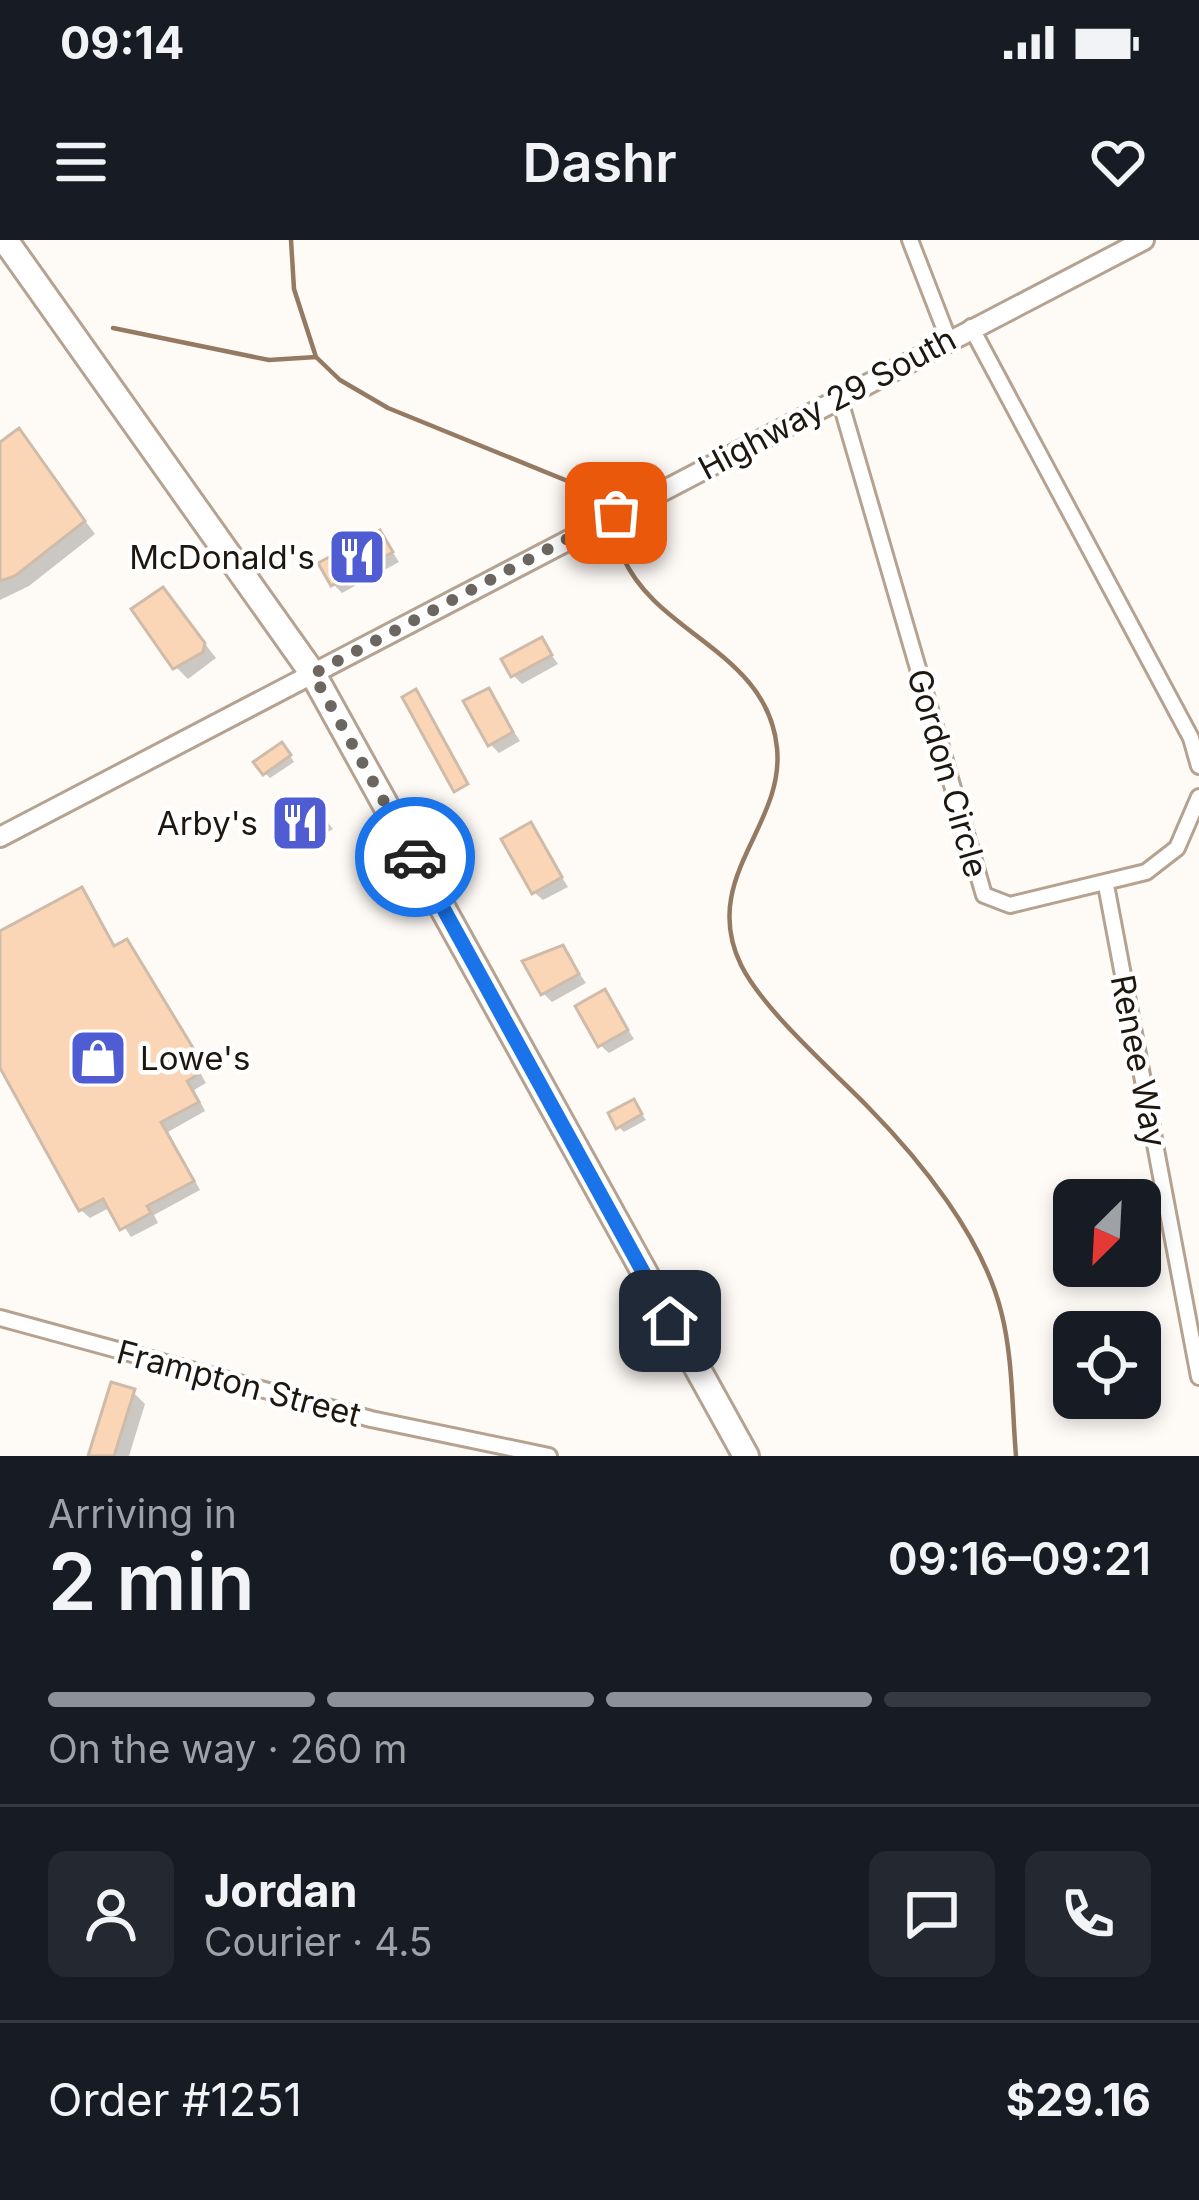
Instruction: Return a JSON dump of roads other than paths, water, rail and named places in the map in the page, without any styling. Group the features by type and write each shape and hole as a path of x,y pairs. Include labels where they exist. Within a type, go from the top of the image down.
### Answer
{"highway":[{"path":"5,240 313,674 746,1456"}],"main road":[{"name":"Highway 29 South","path":"0,837 948,338 1144,240"}],"street":[{"path":"910,240 948,338"},
{"path":"971,327 1191,738 1199,766"},
{"name":"Gordon Circle","path":"838,397 977,886 988,898 1010,904 1106,885 1166,860 1192,823 1199,797"},
{"name":"Renee Way","path":"1106,885 1199,1377"},
{"name":"Frampton Street","path":"0,1318 371,1419 549,1456"}],"waterway":[{"path":"291,240 294,289 316,357 340,380 388,408 597,493"},
{"path":"113,328 269,360 316,357"},
{"path":"623,557 660,606 754,688 769,715 777,748 776,776 730,906 731,934 741,965 782,1020 908,1151 947,1201 980,1255 1005,1329 1016,1456"}],"place":[{"name":"McDonald's","path":"357,557"},
{"name":"Arby's","path":"300,823"},
{"name":"Lowe's","path":"98,1058"}]}
